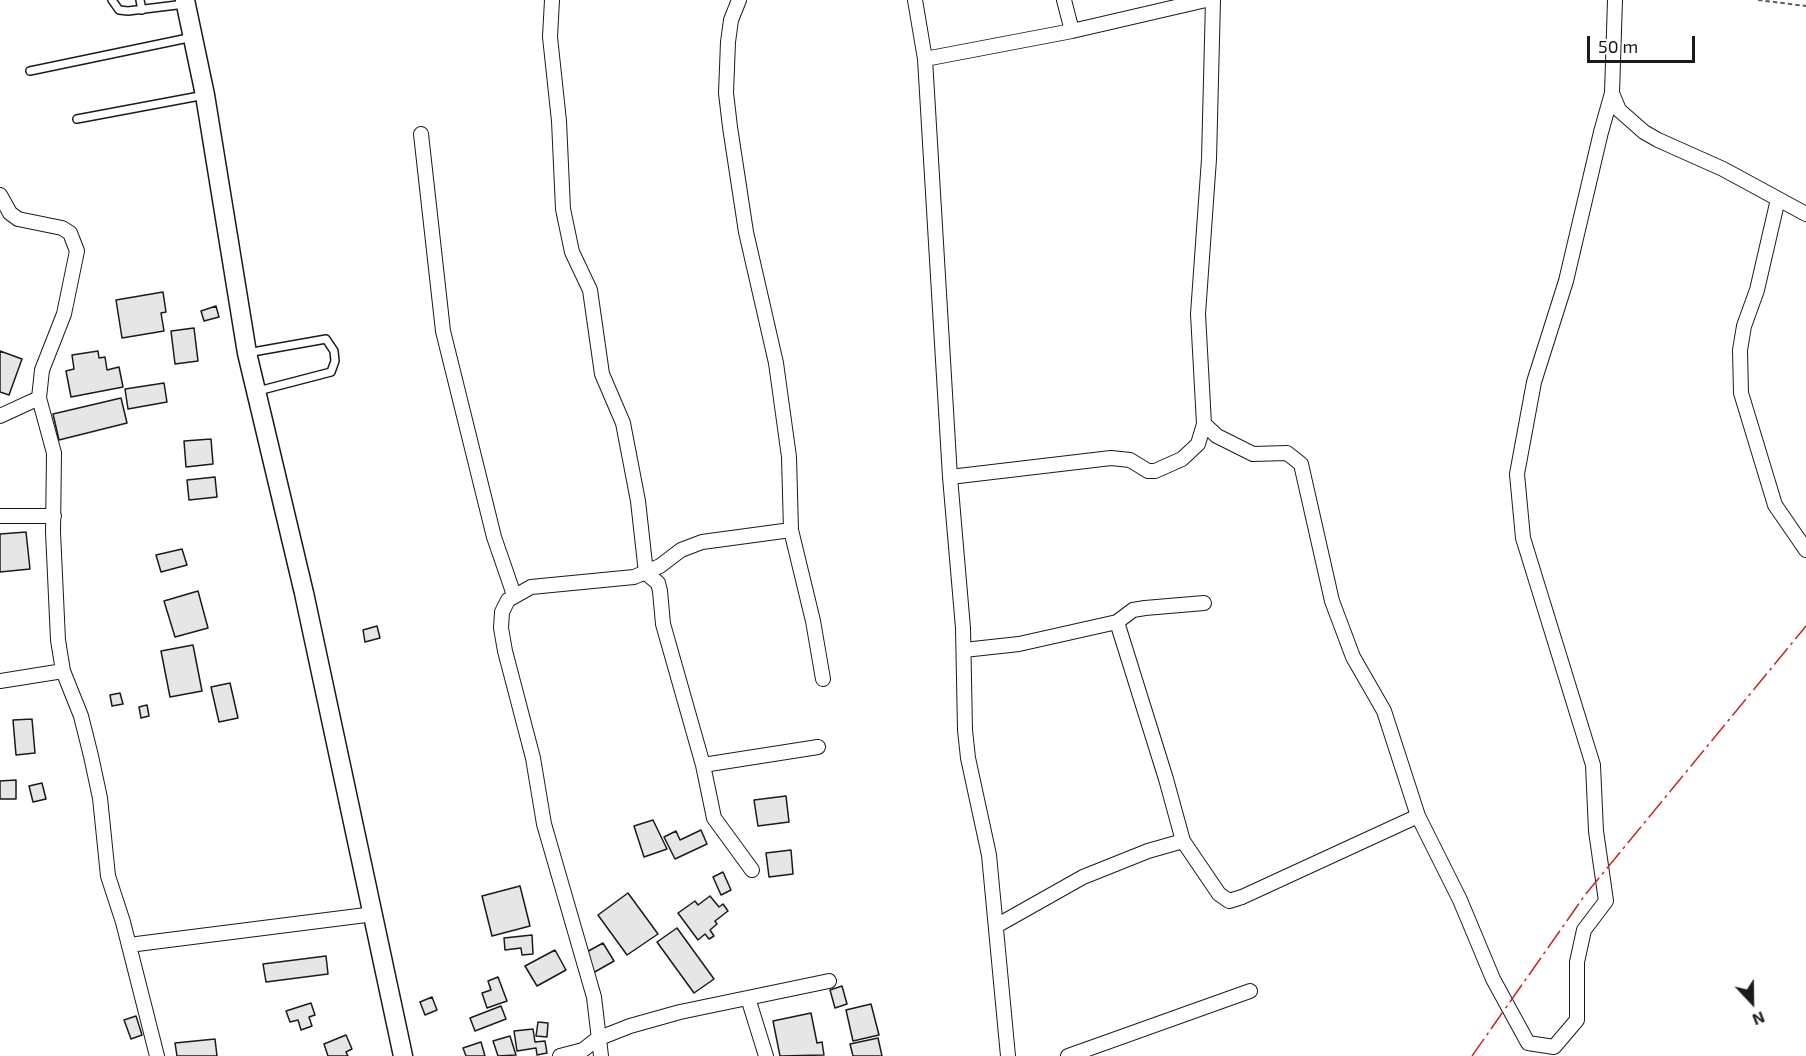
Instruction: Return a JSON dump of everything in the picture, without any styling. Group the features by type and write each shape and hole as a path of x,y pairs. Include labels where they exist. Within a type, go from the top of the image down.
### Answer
{"main road":[{"path":"185,2 205,95 255,392 304,593 403,1056"}],"street":[{"path":"552,0 550,37 559,121 563,209 572,252 590,290 602,374 623,423 638,501 646,573 658,583 663,624 703,765 714,818 752,870"},
{"path":"739,0 731,20 726,93 746,232 776,363 789,457 791,530 813,621 823,679"},
{"path":"915,0 925,59 950,477 964,650 968,758 989,855 1008,1056"},
{"path":"1064,0 1072,31"},
{"path":"925,59 1072,31 1206,0"},
{"path":"950,477 1111,458 1124,459 1148,471 1155,471 1192,453 1198,444 1204,424 1198,314 1209,159 1213,0"},
{"path":"1204,424 1217,436 1253,454 1287,453 1302,464 1332,601 1353,657 1383,711 1418,816 1460,900 1493,979 1528,1043 1554,1047 1577,1020 1577,962 1584,930 1606,902 1596,831 1593,765 1523,538 1517,474 1534,382 1566,281 1612,93 1615,0"},
{"path":"1612,93 1619,110 1644,132 1723,169 1806,214"},
{"path":"422,134 443,331 494,537 514,595"},
{"path":"0,195 14,216 22,221 62,228 70,233 75,242 76,259 64,314 42,370 39,398 54,453 58,640 63,671 81,716 100,798 108,876 129,945 157,1056"},
{"path":"1778,199 1757,290 1744,326 1740,350 1741,393 1775,505 1806,550"},
{"path":"0,416 39,398"},
{"path":"0,516 54,516"},
{"path":"600,1056 594,996 544,824 533,758 505,651 501,628 502,612 508,600 514,595 547,584 614,580 646,573 668,561 681,549 702,542 791,530"},
{"path":"964,650 1019,644 1118,622 1133,610 1204,603"},
{"path":"1118,622 1166,779 1182,841 1219,894 1229,901 1418,816"},
{"path":"0,681 63,671"},
{"path":"703,765 818,747"},
{"path":"996,926 1083,877 1148,851 1182,841"},
{"path":"129,945 374,914"},
{"path":"560,1056 583,1050 597,1039 670,1015 829,981"},
{"path":"1068,1056 1250,991"},
{"path":"748,998 766,1056"}],"lane":[{"path":"112,0 119,10 142,10 185,2"},
{"path":"140,0 142,10"},
{"path":"30,71 193,37"},
{"path":"77,119 205,95"},
{"path":"247,353 327,339 334,351 335,362 331,372 255,392"}],"path":[{"path":"1758,0 1806,6"}],"building":[{"path":"163,292 166,312 161,313 164,331 122,338 116,300"},
{"path":"216,306 219,317 204,321 201,311"},
{"path":"194,328 198,361 175,364 171,331"},
{"path":"0,351 22,359 9,395 0,392"},
{"path":"98,351 99,358 105,357 107,370 119,367 123,387 71,397 66,371 74,369 72,355"},
{"path":"164,383 167,402 128,409 125,389"},
{"path":"121,398 127,423 59,440 53,414"},
{"path":"211,439 213,464 186,467 184,441"},
{"path":"215,477 217,497 189,500 187,480"},
{"path":"26,532 30,569 0,572 0,534"},
{"path":"182,549 187,565 161,572 156,555"},
{"path":"198,591 208,628 175,637 164,601"},
{"path":"377,626 380,638 365,642 363,630"},
{"path":"193,645 202,691 170,697 161,651"},
{"path":"230,683 238,718 219,722 211,687"},
{"path":"120,693 123,704 112,706 110,695"},
{"path":"147,705 149,716 141,718 139,707"},
{"path":"32,719 35,753 16,755 13,720"},
{"path":"16,780 16,799 0,799 0,781"},
{"path":"42,783 46,799 33,802 29,786"},
{"path":"786,796 789,822 758,826 754,800"},
{"path":"653,820 667,849 644,857 634,826"},
{"path":"701,830 707,844 675,859 664,837 676,831 680,840"},
{"path":"791,850 793,874 769,877 766,853"},
{"path":"723,872 731,890 721,895 713,877"},
{"path":"520,886 530,926 492,936 482,896"},
{"path":"628,893 658,934 627,955 598,915"},
{"path":"710,896 719,907 723,904 728,911 715,921 717,924 710,930 714,936 709,939 705,934 698,940 678,913 695,901 698,905"},
{"path":"677,928 714,979 694,993 657,942"},
{"path":"532,935 533,954 522,955 521,948 505,950 504,938"},
{"path":"603,943 614,961 593,973 583,954"},
{"path":"555,950 566,970 537,986 525,966"},
{"path":"326,956 328,974 266,982 263,964"},
{"path":"498,977 507,1001 487,1008 482,993 491,990 488,981"},
{"path":"842,986 847,1004 835,1008 830,990"},
{"path":"432,997 437,1010 425,1015 420,1002"},
{"path":"311,1003 315,1015 309,1017 312,1026 301,1030 298,1020 290,1022 286,1011"},
{"path":"871,1004 879,1035 853,1041 846,1010"},
{"path":"501,1006 506,1019 475,1031 470,1018"},
{"path":"811,1013 817,1043 822,1042 824,1055 780,1056 773,1021"},
{"path":"136,1016 142,1035 131,1039 124,1020"},
{"path":"538,1022 548,1023 547,1037 536,1036"},
{"path":"533,1029 535,1042 545,1041 547,1053 537,1055 536,1048 517,1051 514,1031"},
{"path":"346,1035 352,1049 346,1052 348,1056 328,1056 324,1044"},
{"path":"510,1036 516,1055 498,1056 493,1041"},
{"path":"878,1038 882,1056 853,1056 850,1044"},
{"path":"215,1039 217,1056 177,1056 175,1043"},
{"path":"481,1042 485,1056 466,1056 463,1048"}],"power":[{"path":"1472,1056 1585,895 1806,626"}]}
